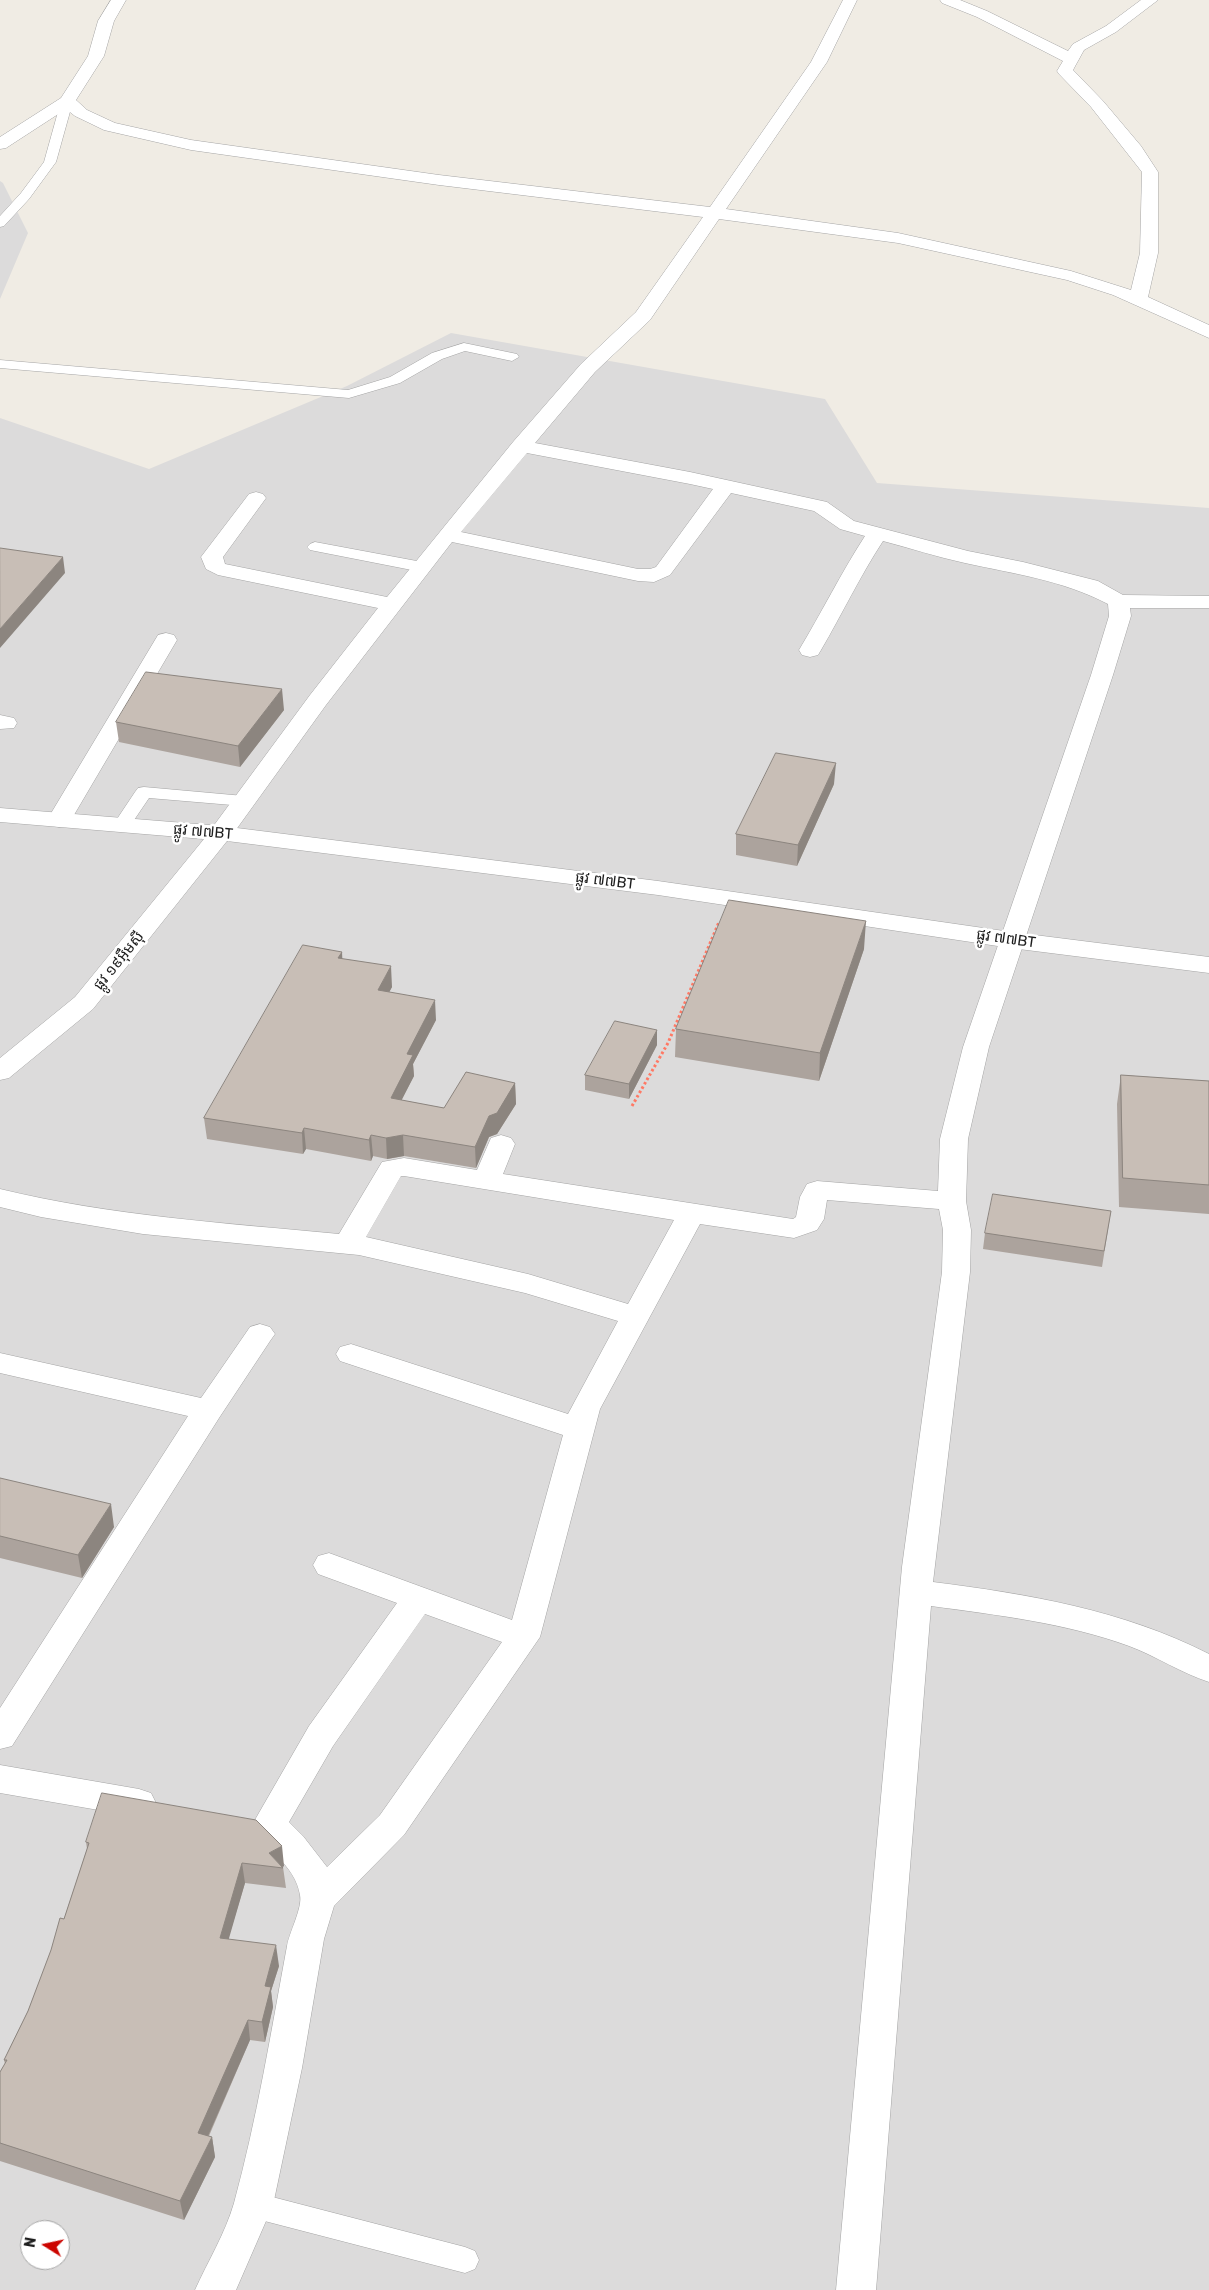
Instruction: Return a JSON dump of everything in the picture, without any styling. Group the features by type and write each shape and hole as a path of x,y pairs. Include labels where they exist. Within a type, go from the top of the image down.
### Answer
{"street":[{"path":"0,144 67,101 96,56 106,21 111,10 119,0"},
{"name":"ផ្លូវ ១៩អ៊ឹមស៊ី","path":"0,1072 84,1003 220,833 318,700 447,535 520,446 588,368 643,316 819,62 850,0"},
{"path":"947,0 982,14 1071,59"},
{"path":"1138,300 1149,253 1150,172 1113,123 1065,71 1078,47 1111,29 1151,0"},
{"path":"67,101 81,113 110,126 191,145 448,181 715,213 898,238 1071,276 1119,291 1209,332"},
{"path":"520,446 690,478 820,506 830,509 838,520 847,525 1090,586 1119,601 1209,602"},
{"path":"447,535 638,575 654,576 663,571 725,487"},
{"path":"256,498 212,557 213,565 218,569 393,605"},
{"path":"810,650 841,598 853,570 877,534"},
{"path":"856,2290 916,1592 956,1272 957,1230 952,1201 954,1139 976,1047 1104,666 1120,616 1119,601"},
{"path":"58,820 166,640"},
{"name":"ផ្លូវ ៧៧BT","path":"0,814 220,833 729,899 1011,940 1209,965"},
{"path":"486,1181 501,1144"},
{"path":"348,1243 392,1168 404,1167 794,1229 805,1227 811,1220 813,1197 817,1190 952,1201"},
{"path":"0,1198 41,1208 143,1225 348,1243 528,1284 635,1316"},
{"path":"215,2290 226,2270 253,2204 283,2068 306,1939 319,1898 392,1825 524,1637 584,1409 692,1212"},
{"path":"0,1736 208,1410 260,1334"},
{"path":"351,1354 579,1429"},
{"path":"0,1363 208,1410"},
{"path":"329,1565 524,1637"},
{"path":"916,1592 1081,1618 1127,1632 1190,1658 1209,1669"},
{"path":"319,1898 312,1873 291,1846 254,1822 321,1736 418,1599"},
{"path":"0,1779 173,1808"}],"lane":[{"path":"0,223 25,196 50,162 67,101"},
{"path":"0,364 349,394 395,380 438,356 464,347 512,357"},
{"path":"315,547 422,567"},
{"path":"122,825 144,792 244,801"},
{"path":"253,2204 465,2260"}],"path":[{"path":"632,1106 668,1043 729,899"}],"shaded area":[{"path":"0,181 3,183 28,233 0,299"},
{"path":"451,333 825,399 877,483 1209,508 1209,2290 0,2290 0,418 149,469 347,386"}],"building":[{"path":"0,548 63,557 0,629"},
{"path":"146,672 282,689 238,746 116,722"},
{"path":"776,753 836,763 798,845 736,834"},
{"path":"729,900 866,921 820,1053 676,1029"},
{"path":"303,945 342,952 338,958 391,966 378,990 435,1000 407,1054 413,1055 391,1098 444,1108 466,1072 515,1083 497,1113 489,1116 475,1147 403,1135 386,1138 371,1135 369,1140 304,1128 302,1133 204,1118"},
{"path":"615,1021 657,1030 629,1084 585,1075"},
{"path":"1121,1075 1209,1081 1209,1185 1123,1178"},
{"path":"993,1194 1111,1211 1104,1251 985,1233"},
{"path":"0,1478 111,1504 78,1555 0,1536"},
{"path":"102,1793 256,1820 282,1846 269,1853 283,1868 242,1863 220,1938 276,1945 265,1986 271,1987 262,2022 248,2020 198,2133 212,2137 180,2201 0,2143 0,2072 28,2011 51,1950 60,1918 64,1919 89,1843 86,1842"}]}
